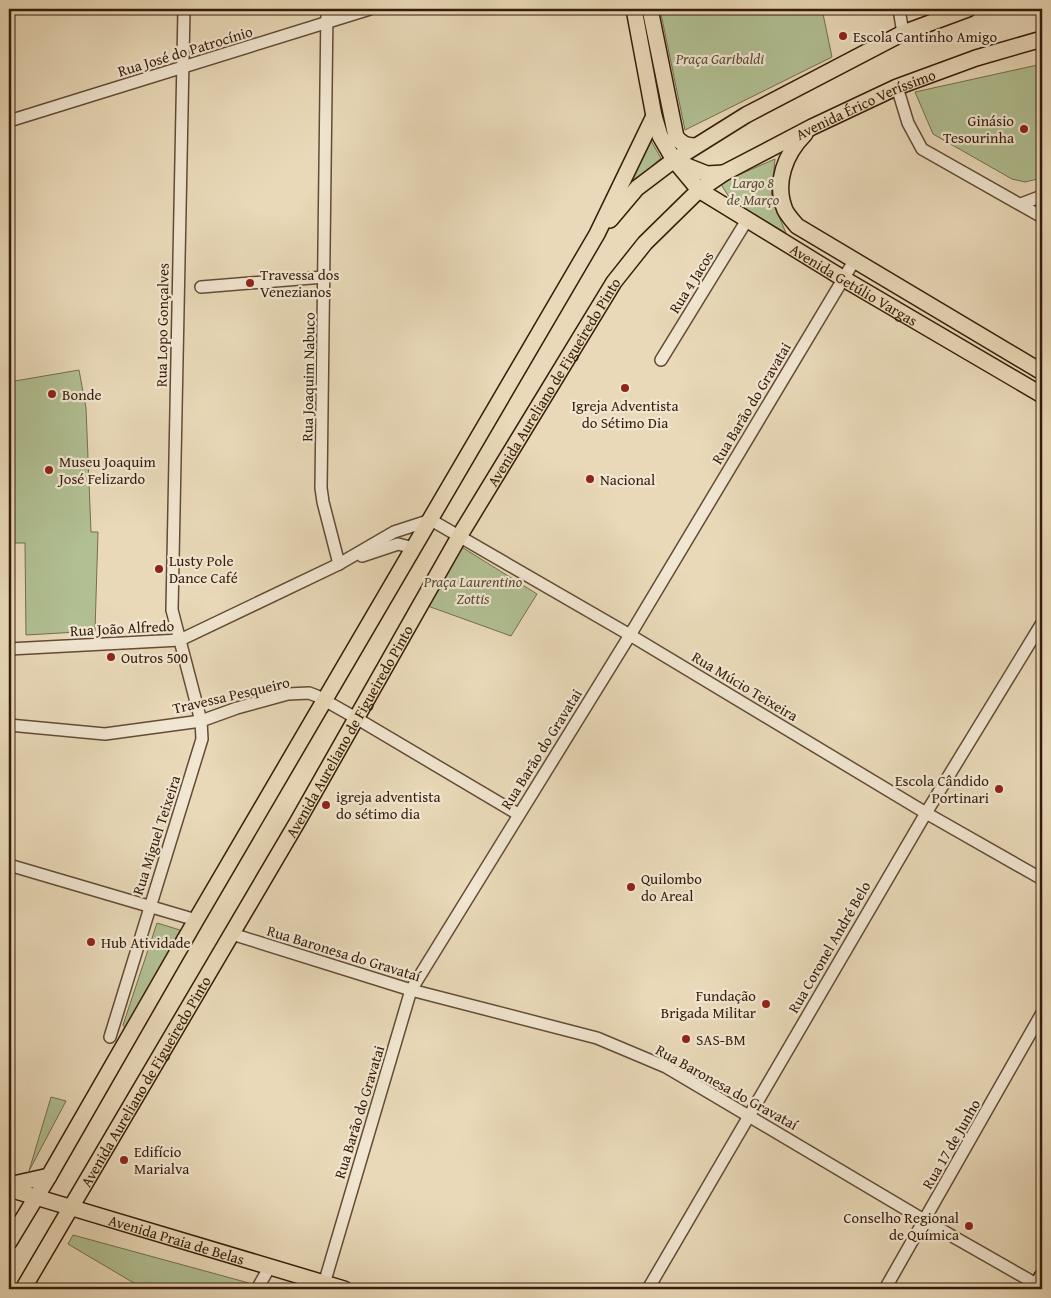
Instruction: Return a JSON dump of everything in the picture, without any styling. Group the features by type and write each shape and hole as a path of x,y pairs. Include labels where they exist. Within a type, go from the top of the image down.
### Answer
{"main road":[{"path":"634,9 654,116 663,143 674,160 707,174 724,173"},
{"path":"650,9 674,131 681,143 695,146"},
{"path":"597,234 637,188 674,160 746,115 903,33 968,9"},
{"name":"Avenida Érico Veríssimo","path":"699,190 724,173 812,127 898,87 976,58 1042,40"},
{"path":"9,1242 597,234 654,116"},
{"name":"Avenida Getúlio Vargas","path":"812,127 796,143 787,158 782,173 780,192 786,212 797,226 1042,372"},
{"name":"Avenida Getúlio Vargas","path":"674,160 699,190 844,279 1042,395"},
{"name":"Avenida Aureliano de Figueiredo Pinto","path":"23,1289 232,934 460,535 614,282 645,242 699,190"},
{"path":"9,1185 49,1176"},
{"name":"Avenida Praia de Belas","path":"9,1189 344,1289"}],"street":[{"name":"Rua Lopo Gonçalves","path":"180,640 172,610 184,9"},
{"name":"Rua Joaquim Nabuco","path":"327,9 321,488 339,564"},
{"name":"Rua José do Patrocínio","path":"9,121 370,9"},
{"path":"899,9 903,33"},
{"path":"898,87 908,123 922,149 1042,217"},
{"path":"1021,204 1042,196"},
{"name":"Rua 4 Jacos","path":"660,360 747,220"},
{"name":"Rua Barão do Gravatai","path":"324,1284 411,990 630,634 854,261"},
{"path":"201,287 324,277"},
{"name":"Rua João Alfredo","path":"9,649 180,640 339,564 394,532 431,520"},
{"name":"Rua Múcio Teixeira","path":"431,520 630,634 926,813 1042,879"},
{"name":"Rua João Alfredo","path":"339,564 398,544 414,548"},
{"name":"Rua Coronel André Belo","path":"648,1289 926,813 1042,623"},
{"name":"Rua Miguel Teixeira","path":"110,1037 202,739 201,720 180,640"},
{"name":"Travessa Pesqueiro","path":"9,725 105,734 201,720 288,694 309,693 356,718 518,814"},
{"path":"9,865 196,920"},
{"name":"Rua Baronesa do Gravataí","path":"232,934 411,990 597,1038 666,1067 924,1220 1038,1284"},
{"name":"Rua 17 de Junho","path":"886,1289 1042,1013"},
{"path":"257,1289 269,1268"}],"green space":[{"name":"Praça Garibaldi","path":"660,9 822,9 832,57 685,130"},
{"path":"1042,64 1042,178 1025,182 1012,179 933,134 915,92"},
{"path":"651,141 661,158 628,188"},
{"name":"Largo 8 de Março","path":"775,159 771,198 786,233 731,200 720,183"},
{"name":"Museu Joaquim José Felizardo","path":"79,370 86,408 91,532 98,532 95,631 26,635 25,543 9,543 9,382"},
{"name":"Praça Laurentino Zottis","path":"460,546 537,594 511,636 425,605"},
{"path":"157,923 180,930 126,1029 123,1025"},
{"path":"51,1097 66,1101 29,1171"},
{"path":"73,1235 249,1283 245,1289 144,1289 68,1244"}],"place":[{"name":"Escola Cantinho Amigo","path":"843,36"},
{"name":"Ginásio Tesourinha","path":"1024,129"},
{"name":"Travessa dos Venezianos","path":"250,283"},
{"name":"Igreja Adventista do Sétimo Dia","path":"625,388"},
{"name":"Bonde","path":"52,394"},
{"name":"Museu Joaquim José Felizardo","path":"49,470"},
{"name":"Nacional","path":"590,479"},
{"name":"Lusty Pole Dance Café","path":"159,569"},
{"name":"Outros 500","path":"111,657"},
{"name":"Escola Cândido Portinari","path":"999,789"},
{"name":"igreja adventista do sétimo dia","path":"326,805"},
{"name":"Quilombo do Areal","path":"631,887"},
{"name":"Hub Atividade","path":"91,942"},
{"name":"Fundação Brigada Militar","path":"766,1004"},
{"name":"SAS-BM","path":"686,1039"},
{"name":"Edifício Marialva","path":"124,1160"},
{"name":"Conselho Regional de Química","path":"969,1226"}]}
